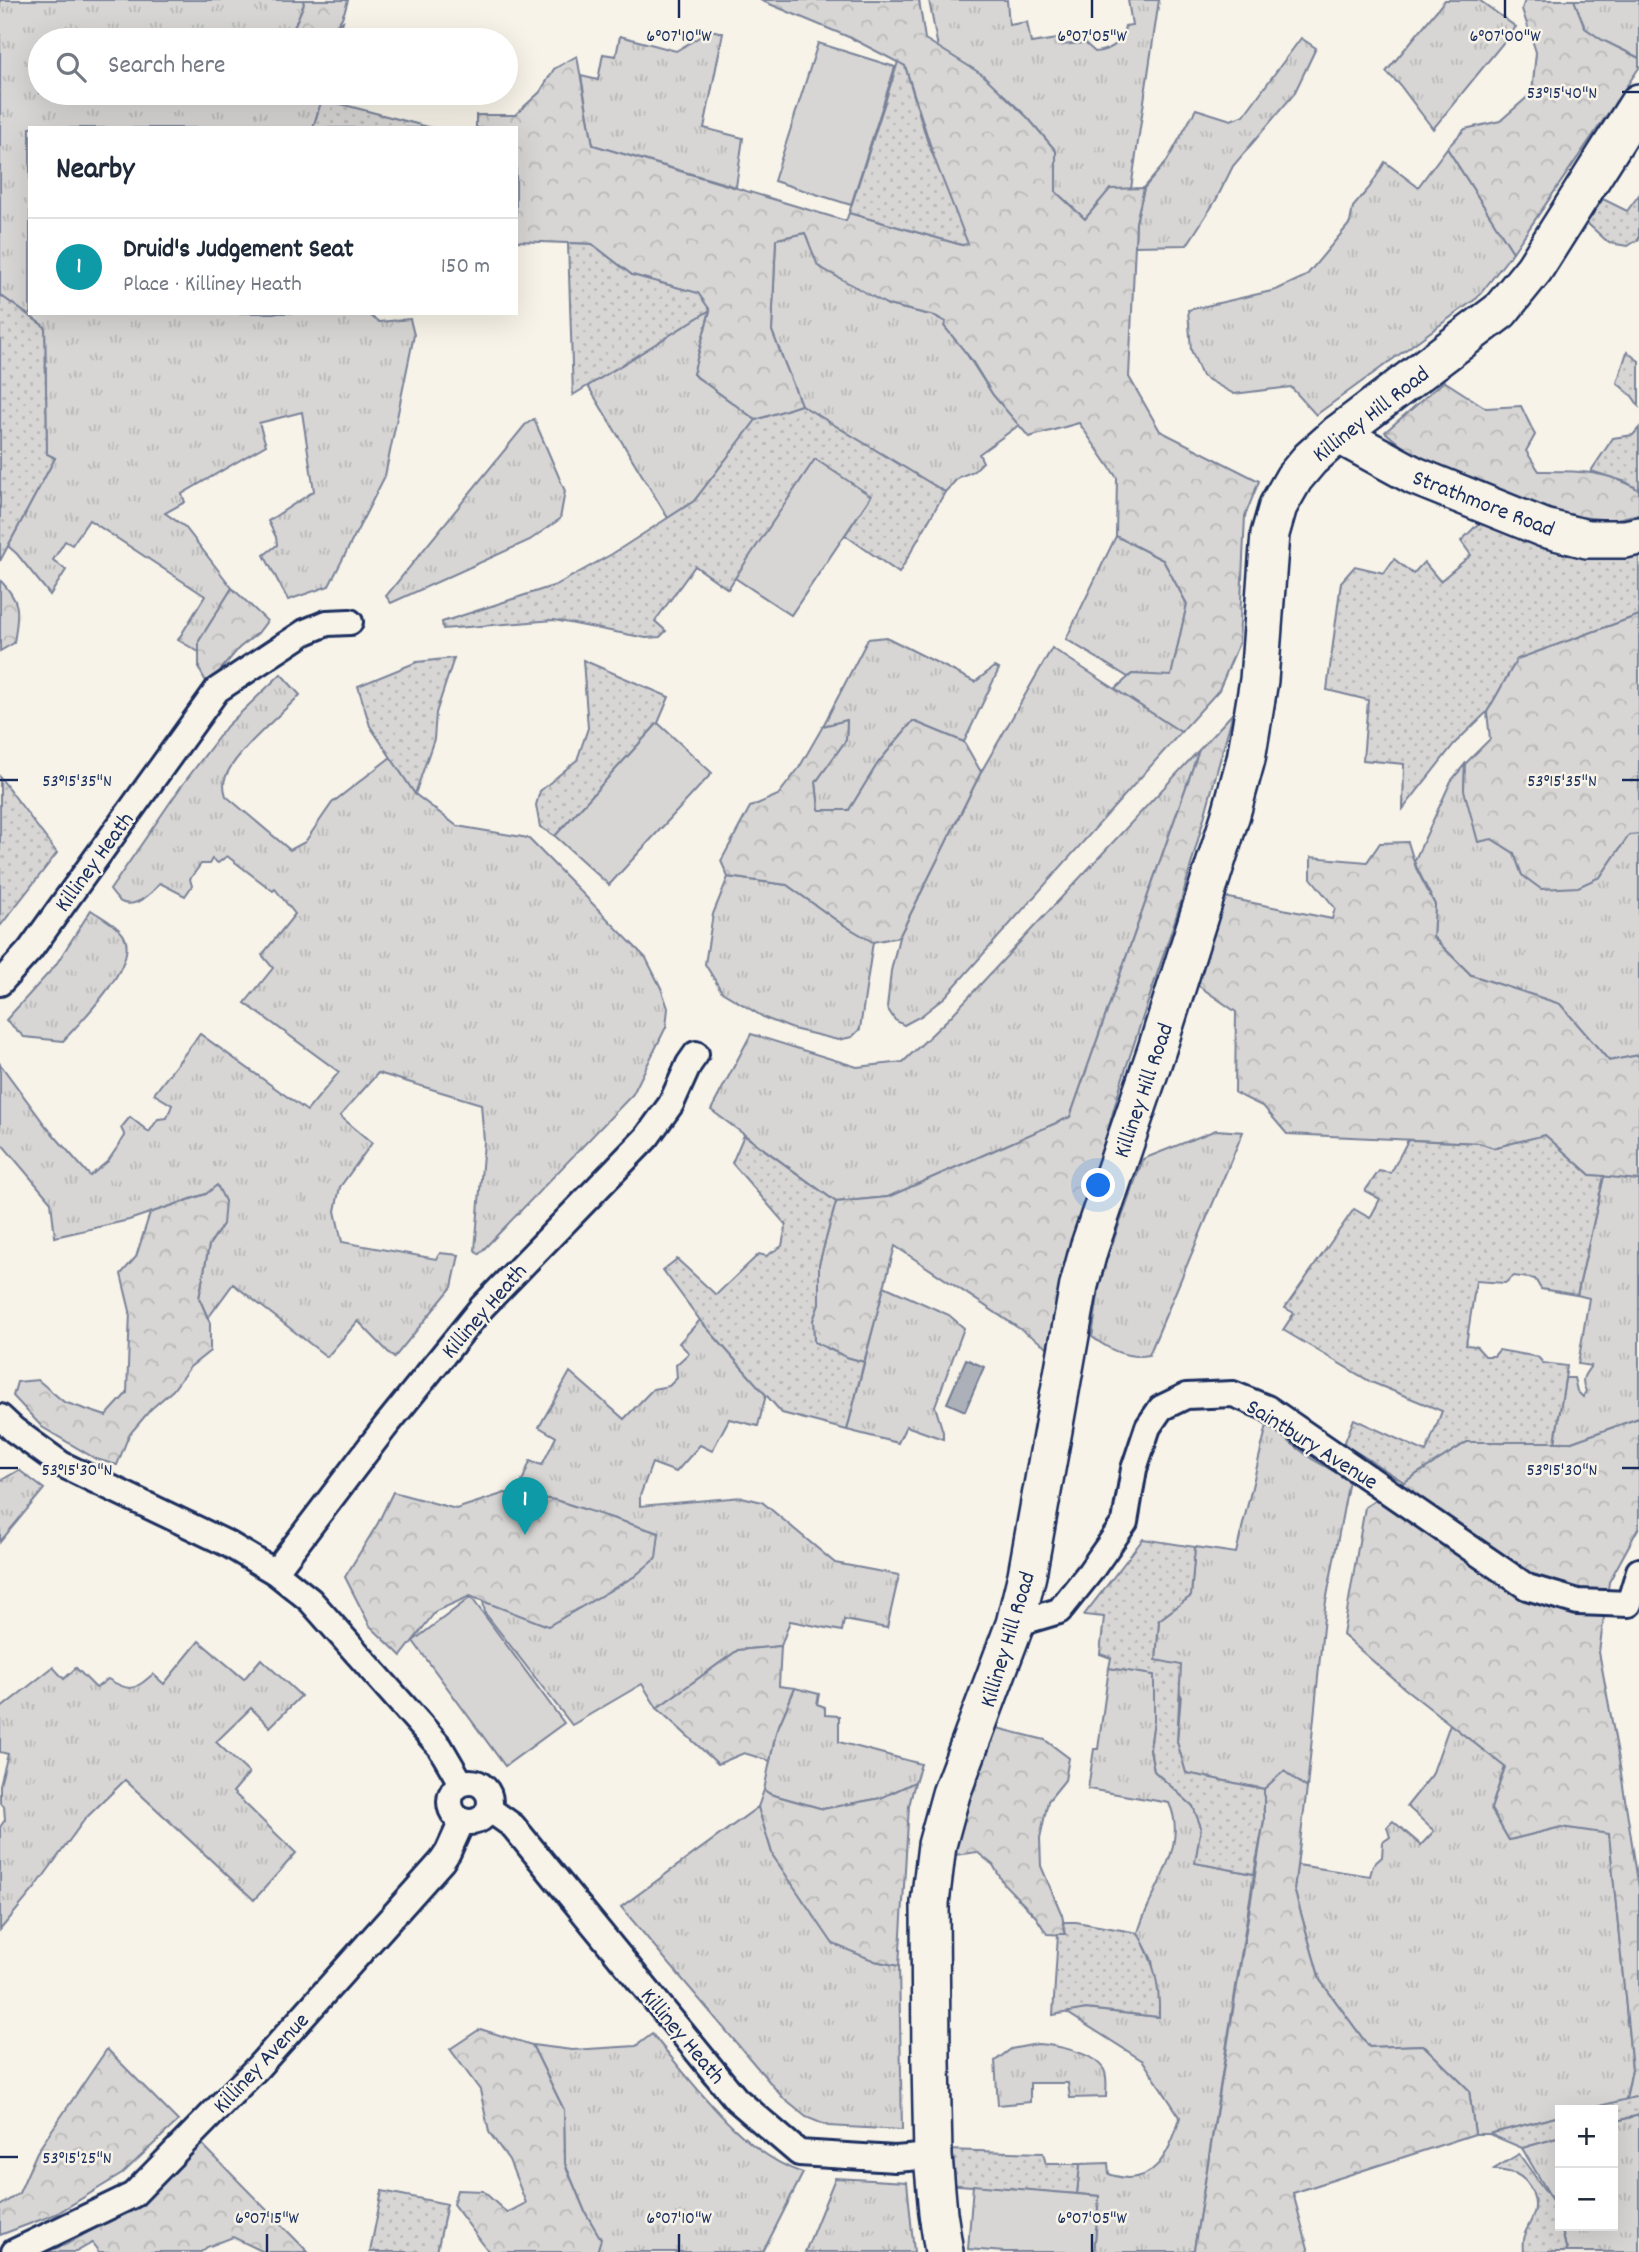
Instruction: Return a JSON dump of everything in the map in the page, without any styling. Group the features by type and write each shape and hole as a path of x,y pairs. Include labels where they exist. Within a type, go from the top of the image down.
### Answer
{"main road":[{"name":"Killiney Hill Road","path":"944,2252 937,2213 933,2155 930,1903 937,1845 951,1794 1015,1624 1030,1561 1079,1285 1089,1248 1161,1036 1246,760 1259,680 1270,534 1278,506 1294,478 1310,459 1338,434 1500,311 1534,269 1639,103"},
{"name":"Strathmore Road","path":"1338,434 1415,476 1544,528 1587,539 1625,539 1639,536"}],"street":[{"name":"Killiney Heath","path":"0,983 30,950 217,690 305,632 327,623 350,622"},
{"name":"Killiney Heath","path":"275,1572 385,1427 482,1307 648,1137 671,1104 696,1054"},
{"name":"Saintbury Avenue","path":"1015,1624 1059,1611 1125,1522 1134,1469 1148,1427 1161,1408 1186,1396 1233,1394 1267,1408 1527,1587 1578,1602 1629,1604 1639,1571"},
{"path":"0,1417 61,1464 228,1544 275,1572 310,1600 397,1698 440,1747 461,1783"},
{"path":"461,1783 477,1783 488,1794 489,1809 475,1822 462,1821 455,1816 449,1802 455,1788 461,1783"},
{"name":"Killiney Heath","path":"489,1809 513,1826 736,2099 799,2153 895,2159 933,2155"},
{"name":"Killiney Avenue","path":"14,2252 133,2195 258,2067 442,1861 462,1821"}],"green space":[{"path":"0,0 303,0 304,4 294,28 28,28 28,105 320,105 314,126 28,126 28,315 0,295"},
{"path":"303,0 348,0 339,23 334,28 294,28 304,4"},
{"path":"760,0 919,0 925,39 983,75 1028,118 1056,151 1056,192 1085,219 1110,189 1144,188 1136,222 1129,377 1160,431 1259,481 1245,516 1239,643 1219,690 1181,732 1115,689 1132,674 1171,676 1187,604 1163,560 1116,536 1117,478 1079,423 1029,437 993,395 971,359 944,326 946,322 935,316 888,305 818,266 805,233 776,239 772,331 801,405 756,420 693,374 710,311 698,293 632,275 592,244 518,241 518,126 476,126 476,115 515,115 540,92 554,69 577,56 593,145 846,221 849,213 962,245 905,66 851,38"},
{"path":"929,0 1007,0 1009,25 1027,22 1031,43 1057,39 1060,45 1085,43 1095,52 1115,45 1125,26 1132,25 1128,0 1159,0 1131,189 1110,190 1085,219 1056,192 1056,151 1028,118 983,76 938,48"},
{"path":"1445,0 1479,0 1516,27 1433,129 1399,84 1386,72"},
{"path":"1525,0 1574,0 1585,28 1602,40 1639,58 1639,68 1513,252 1447,148 1465,129 1500,121 1532,93 1536,52 1522,9"},
{"path":"1574,0 1639,0 1639,58 1584,28"},
{"path":"711,30 723,33 704,128 743,138 736,187 593,145 581,76 598,80 603,54 616,56 620,36 676,51"},
{"path":"1301,38 1316,48 1294,94 1233,166 1216,200 1187,245 1135,246 1136,222 1144,188 1167,161 1196,109 1231,120 1244,115"},
{"path":"818,43 895,67 851,205 774,181"},
{"path":"898,62 905,66 927,140 968,244 962,245 849,213"},
{"path":"320,105 345,105 424,126 314,126"},
{"path":"1447,148 1513,252 1477,298 1316,415 1291,387 1234,394 1202,376 1191,350 1188,310 1276,290 1306,276 1350,223 1353,207 1370,187 1385,162 1418,187"},
{"path":"1639,195 1639,239 1628,246 1609,243 1587,223 1603,199 1627,211"},
{"path":"805,233 888,305 935,316 946,322 993,395 1019,425 979,454 983,462 974,471 959,477 945,492 801,405 772,331 776,239"},
{"path":"568,243 592,244 632,275 698,293 710,310 573,395"},
{"path":"0,295 45,327 47,454 55,458 0,561"},
{"path":"710,310 693,374 756,420 694,501 668,518 588,386"},
{"path":"28,315 369,315 379,322 410,319 414,335 385,476 329,586 288,600 264,555 277,545 268,521 314,491 302,412 259,423 266,445 182,494 185,502 165,513 185,527 232,588 199,641 199,652 178,640 205,596 89,520 72,545 65,541 53,560 66,570 50,595 8,546 55,458 47,454 45,327"},
{"path":"1627,352 1639,361 1639,406 1617,383"},
{"path":"1444,381 1486,408 1521,406 1535,435 1526,451 1539,471 1591,473 1627,483 1639,490 1639,514 1612,520 1548,514 1423,464 1385,432"},
{"path":"801,405 945,492 899,573 845,535 871,496 735,578 728,589 695,566 655,621 666,631 660,637 646,638 554,620 443,629 442,622 556,585 612,554 694,501 756,420"},
{"path":"534,419 565,491 560,519 530,540 391,603 386,596 525,425"},
{"path":"1639,428 1639,490 1626,482 1591,471 1613,438 1633,435"},
{"path":"815,459 871,496 791,615 735,578"},
{"path":"1479,523 1540,543 1639,550 1639,615 1517,659 1487,712 1454,744 1403,809 1404,764 1363,760 1368,700 1327,690 1341,582 1355,566 1384,573 1394,559 1413,574 1424,562 1440,581 1471,555 1461,541"},
{"path":"1116,536 1163,560 1187,604 1171,677 1132,674 1128,677 1066,639"},
{"path":"0,580 16,603 17,616 14,643 0,651"},
{"path":"232,588 267,621 258,633 239,648 208,685 199,669 199,641"},
{"path":"1639,615 1639,834 1629,835 1600,877 1578,887 1541,889 1522,875 1514,853 1492,839 1478,842 1464,790 1465,764 1490,739 1487,712 1517,659"},
{"path":"886,637 975,682 994,667 999,669 964,742 913,721 878,763 849,810 819,810 816,782 846,740 847,720 823,726 868,639"},
{"path":"1052,648 1181,732 945,997 921,1016 904,1025 895,1020 887,1008 891,971 899,937 981,772"},
{"path":"454,658 436,713 434,739 415,794 370,726 358,686 417,662"},
{"path":"583,660 669,697 658,723 555,836 540,827 536,805 540,791 577,760 588,728"},
{"path":"281,674 300,695 237,759 225,779 226,796 290,850 305,842 332,803 391,757 415,794 457,826 528,838 646,958 668,1008 666,1027 633,1094 479,1254 475,1250 484,1142 481,1104 378,1073 340,1116 372,1143 340,1187 335,1211 342,1242 436,1259 440,1253 459,1255 452,1287 394,1358 358,1321 327,1357 233,1284 208,1318 199,1298 209,1245 223,1224 206,1194 129,1220 55,1237 51,1202 0,1142 0,1064 45,1125 90,1176 108,1161 125,1136 121,1128 130,1117 149,1132 158,1119 167,1118 172,1105 154,1094 200,1034 307,1111 339,1072 245,1003 273,968 262,955 295,914 275,889 273,891 227,856 218,863 212,859 209,864 201,864 190,879 192,886 185,896 160,883 143,899 127,904 120,901 110,890 180,788 227,726"},
{"path":"1233,713 1180,905 1122,1080 1047,1347 895,1246 864,1362 814,1342 813,1320 819,1304 819,1264 836,1202 888,1197 1070,1117 1199,750"},
{"path":"847,720 846,740 816,782 819,810 849,810 878,763 913,721 964,742 981,772 899,937 873,942 839,922 787,885 728,877 721,861 750,807 778,795 799,768 823,726"},
{"path":"658,723 712,773 609,885 555,836"},
{"path":"1199,750 1070,1117 888,1197 836,1202 711,1110 751,1034 857,1067 903,1062 950,1017"},
{"path":"1465,764 1464,790 1492,839 1514,853 1522,875 1600,877 1629,835 1639,834 1639,1055 1609,1061 1560,1004 1471,975 1433,937 1435,905 1414,862 1451,781"},
{"path":"0,777 57,853 1,925 0,924"},
{"path":"1408,842 1416,868 1435,905 1433,937 1471,975 1560,1004 1609,1061 1639,1055 1639,1180 1590,1175 1545,1135 1493,1148 1479,1143 1287,1134 1264,1107 1235,1093 1236,1012 1192,981 1219,896 1332,919 1335,908 1311,878 1311,857 1367,862 1380,843"},
{"path":"728,877 787,885 839,922 873,942 860,1029 852,1037 838,1040 793,1029 765,1018 722,992 705,964 713,914"},
{"path":"91,910 122,933 127,945 118,974 108,990 63,1041 24,1037 6,1020 55,966"},
{"path":"1216,1130 1243,1132 1149,1355 1133,1356 1112,1349 1092,1337 1101,1275 1143,1159"},
{"path":"744,1135 836,1202 819,1264 819,1304 813,1320 814,1342 864,1362 847,1430 782,1413 700,1320 663,1270 677,1259 716,1295 759,1254 766,1256 782,1246 786,1225 732,1163"},
{"path":"1545,1135 1590,1175 1604,1176 1577,1295 1541,1289 1535,1279 1514,1276 1505,1283 1476,1281 1466,1345 1476,1346 1485,1356 1494,1356 1499,1350 1538,1357 1543,1363 1567,1366 1555,1442 1467,1442 1404,1482 1344,1444 1354,1419 1426,1452 1442,1411 1371,1382 1283,1330 1294,1313 1285,1308 1354,1209 1370,1218 1380,1199 1365,1191 1379,1171 1391,1173 1408,1140 1479,1143 1493,1148"},
{"path":"1604,1176 1639,1180 1639,1418 1572,1442 1555,1442 1565,1378 1574,1378 1577,1391 1583,1397 1586,1391 1584,1378 1591,1366 1578,1364 1589,1298 1577,1295"},
{"path":"217,1185 225,1201 223,1224 209,1245 199,1298 210,1323 210,1351 190,1367 173,1390 151,1409 129,1435 117,1465 96,1459 42,1427 13,1396 17,1382 38,1380 64,1402 106,1416 127,1393 130,1311 121,1274 136,1257 150,1213 206,1194"},
{"path":"884,1286 949,1315 964,1328 935,1406 943,1439 906,1426 898,1443 847,1430"},
{"path":"700,1320 766,1395 758,1426 729,1419 712,1451 700,1445 676,1472 652,1463 640,1496 640,1506 742,1497 762,1502 835,1563 899,1575 887,1628 844,1620 842,1631 790,1621 781,1646 738,1650 657,1708 642,1684 572,1725 485,1613 483,1601 548,1626 635,1576 659,1533 555,1500 517,1495 530,1461 542,1465 556,1437 539,1427 570,1372 624,1419 653,1389 669,1386 677,1378 676,1365 689,1353 679,1343"},
{"path":"1639,1418 1639,1527 1609,1582 1599,1652 1639,1888 1639,2096 1626,2100 1632,2069 1609,1834 1561,1827 1509,1840 1491,1809 1505,1767 1404,1688 1343,1635 1365,1507 1467,1442 1572,1442"},
{"path":"1267,1425 1312,1459 1349,1480 1325,1607 1307,1788 1284,1772 1264,1789 1186,1773 1177,1742 1181,1695 1156,1660 1159,1620 1191,1596 1195,1547 1236,1553"},
{"path":"19,1470 44,1489 0,1542 0,1481"},
{"path":"393,1492 456,1509 505,1493 555,1500 659,1533 656,1558 635,1576 548,1626 470,1596 436,1611 401,1656 370,1626 345,1577 378,1523"},
{"path":"1143,1539 1195,1547 1191,1596 1159,1620 1156,1660 1181,1665 1177,1742 1186,1773 1264,1789 1264,1820 1254,1874 1195,1863 1201,1827 1193,1806 1154,1771 1150,1749 1154,1721 1154,1675 1109,1668 1111,1658 1100,1654 1104,1617 1084,1615"},
{"path":"471,1597 564,1723 505,1766 413,1641"},
{"path":"199,1641 244,1679 261,1659 301,1696 270,1727 251,1708 216,1742 249,1773 233,1792 296,1853 254,1900 125,1780 85,1819 35,1888 0,1930 0,1827 5,1820 4,1806 0,1803 0,1785 8,1754 0,1752 0,1709 53,1667 64,1679 76,1668 96,1688 108,1679 132,1688 153,1674 164,1684"},
{"path":"781,1646 779,1686 795,1688 776,1732 770,1761 744,1753 718,1764 657,1708 738,1650"},
{"path":"1109,1668 1154,1675 1154,1721 1150,1749 1154,1771 1193,1806 1201,1827 1196,1863 1254,1874 1194,2250 1185,2252 1094,2252 1099,2196 1077,2194 1080,2164 1108,2163 1109,2174 1124,2178 1148,2173 1171,2144 1180,2117 1143,2061 1066,2012 1086,2009 1159,2017 1152,1960 1138,1933 1166,1869 1175,1836 1174,1819 1169,1803 1088,1789 1094,1749 1098,1749"},
{"path":"795,1688 819,1694 817,1704 825,1707 825,1715 839,1716 839,1742 921,1764 915,1782 881,1798 823,1809 764,1790 776,1732"},
{"path":"1450,1724 1505,1767 1491,1809 1509,1840 1561,1827 1609,1833 1632,2069 1626,2100 1605,2105 1555,2105 1555,2117 1489,2134 1475,2134 1469,2090 1423,2045 1369,2047 1320,1980 1294,1889 1297,1865 1370,1876 1373,1865 1382,1857 1383,1842 1390,1837 1387,1827 1393,1821 1421,1845 1434,1831 1407,1806 1432,1775"},
{"path":"993,1727 1045,1740 1069,1758 1065,1780 1048,1801 1040,1838 1041,1866 1062,1915 1066,1935 1047,1934 1036,1917 1004,1884 993,1865 977,1852 947,1856"},
{"path":"1284,1771 1307,1788 1294,1889 1320,1980 1369,2047 1423,2045 1469,2090 1475,2134 1293,2193 1309,2252 1185,2252 1194,2250 1264,1820 1264,1789"},
{"path":"915,1782 909,1806 899,1966 875,1961 833,1944 773,1856 758,1807 764,1790 823,1809 881,1798"},
{"path":"758,1807 773,1856 875,1961 899,1966 902,2130 828,2126 806,2117 784,2099 621,1907"},
{"path":"1063,1922 1138,1933 1155,1973 1159,2017 1086,2009 1053,2015 1058,1934 1066,1934"},
{"path":"480,2029 532,2045 564,2110 565,2164 585,2212 601,2239 597,2252 489,2252 453,2204 457,2190 483,2191 507,2213 526,2203 509,2160 489,2132 480,2090 450,2049"},
{"path":"652,2034 701,2094 739,2133 781,2164 803,2173 763,2252 597,2252 600,2239 585,2212 565,2164 564,2110 532,2045 572,2050 636,2046"},
{"path":"1037,2044 1074,2051 1092,2058 1104,2070 1106,2097 1070,2098 1068,2083 1030,2083 1030,2102 998,2105 995,2061 1011,2049"},
{"path":"107,2049 178,2121 122,2174 56,2214 0,2235 0,2206 19,2193 37,2152"},
{"path":"1639,2096 1639,2115 1618,2121 1618,2105 1604,2105"},
{"path":"1639,2115 1639,2252 1567,2252 1562,2231 1618,2231 1618,2121"},
{"path":"1555,2117 1555,2138 1522,2148 1489,2134"},
{"path":"1555,2138 1555,2204 1522,2148"},
{"path":"201,2143 308,2252 264,2252 233,2237 201,2252 99,2252 92,2243 76,2252 45,2252 65,2245 138,2204"},
{"path":"946,2150 1043,2153 1046,2164 1080,2164 1077,2194 946,2184"},
{"path":"1519,2154 1555,2205 1555,2231 1562,2231 1567,2252 1523,2252 1524,2236 1535,2210 1532,2192 1521,2177 1494,2169"},
{"path":"835,2178 907,2182 914,2252 805,2252"},
{"path":"973,2185 1099,2196 1094,2252 1004,2252 968,2249"},
{"path":"382,2191 447,2204 437,2252 370,2252"}],"shaded area":[{"path":"966,1359 984,1367 965,1411 947,1403"}],"place":[{"name":"Druid's Judgement Seat","path":"525,1535"}]}
